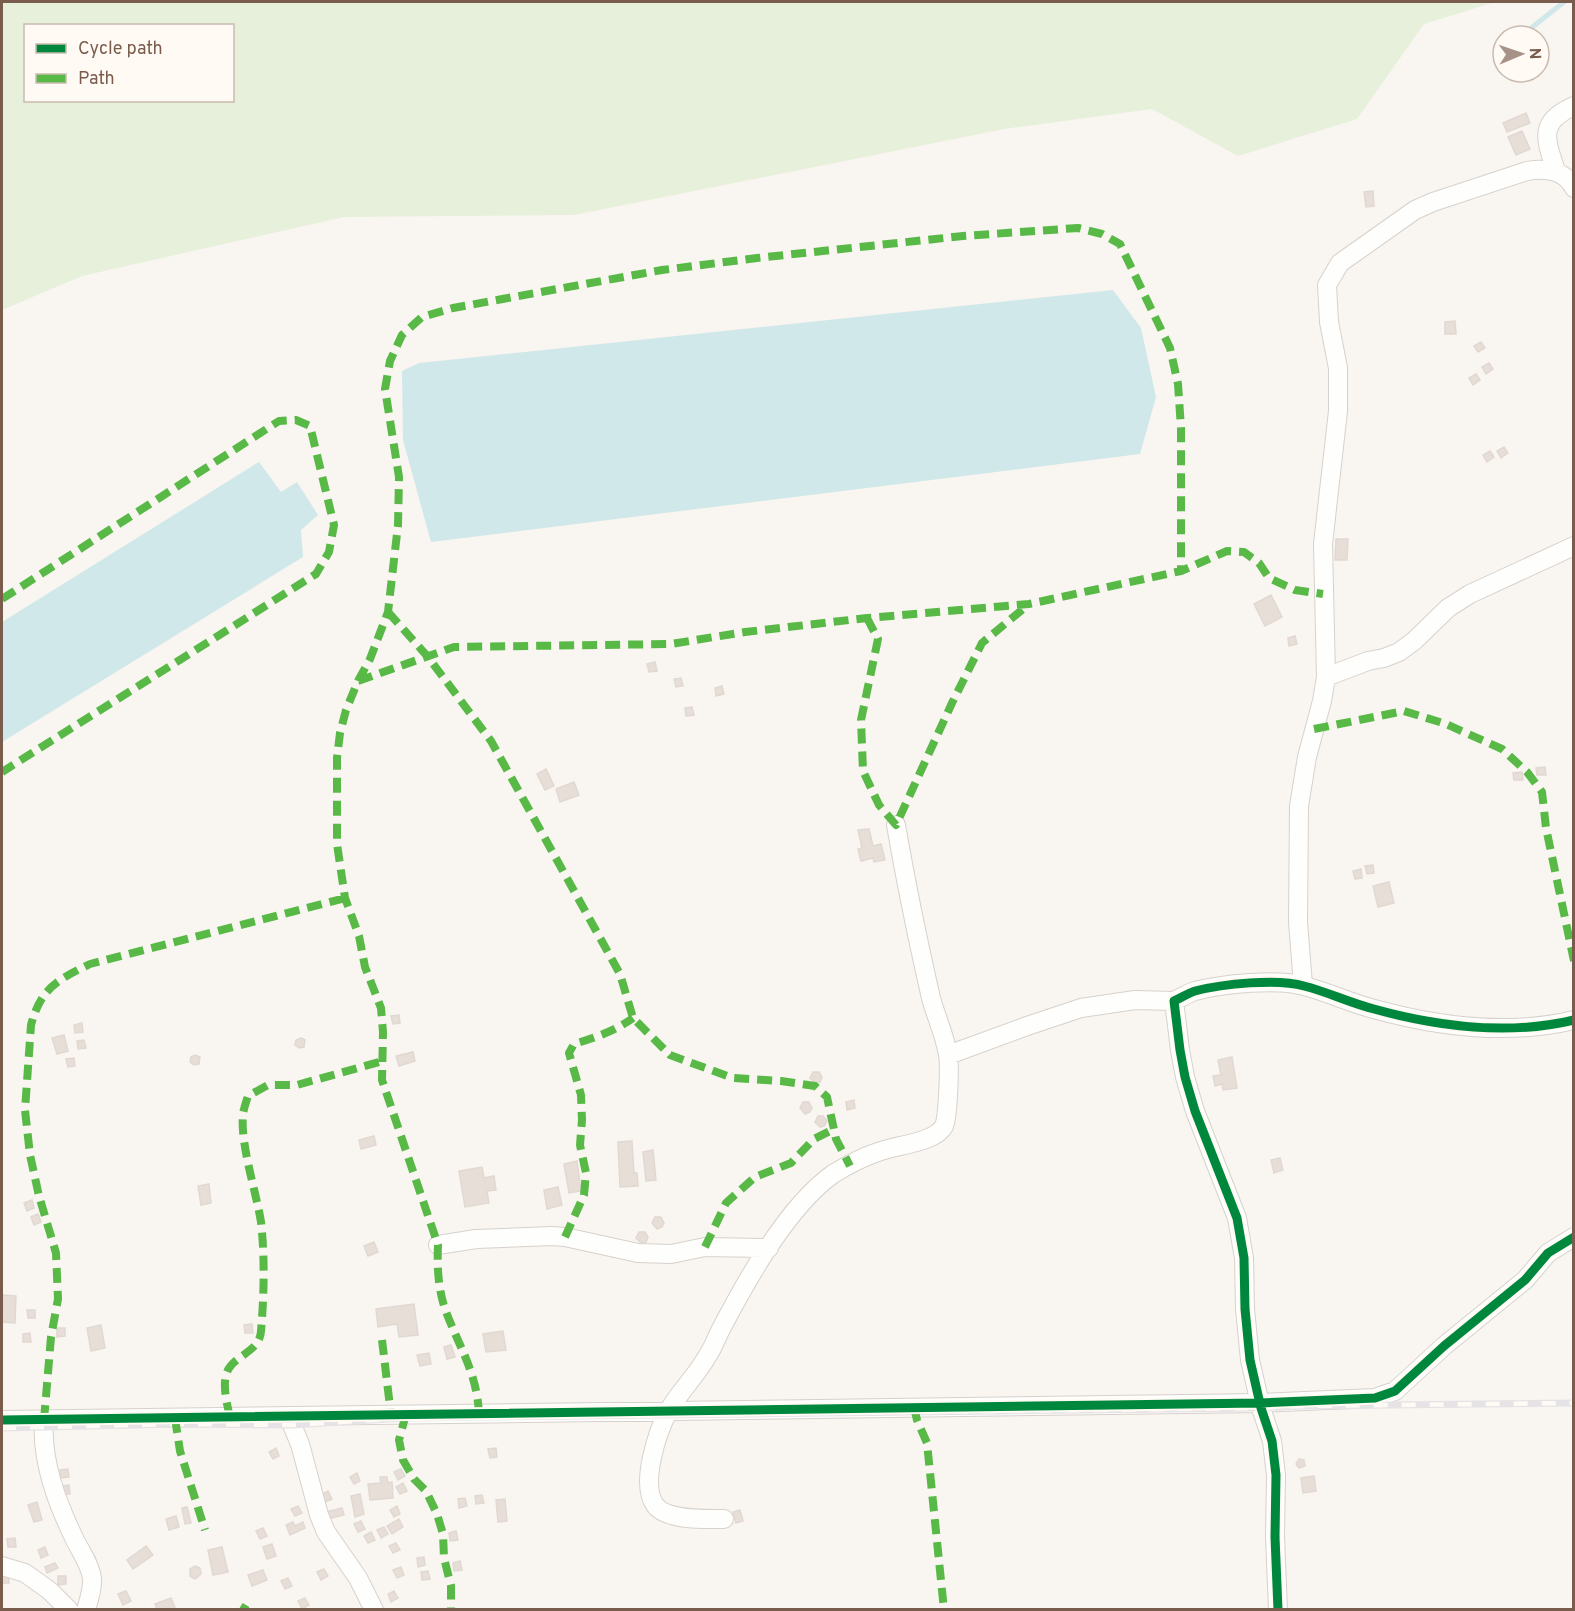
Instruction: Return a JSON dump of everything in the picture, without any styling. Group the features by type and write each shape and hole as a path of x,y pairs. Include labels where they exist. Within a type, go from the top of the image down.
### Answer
{"street":[{"path":"1556,171 1545,138 1548,124 1558,112 1574,106"},
{"path":"1303,985 1298,922 1299,806 1307,757 1326,677 1323,544 1339,393 1338,368 1329,322 1327,285 1340,263 1415,210 1433,201 1527,171 1541,169 1556,171 1570,181 1574,188"},
{"path":"1326,677 1399,652 1414,641 1448,608 1470,594 1574,546"},
{"path":"724,1519 668,1515 656,1507 649,1493 649,1472 669,1410 708,1356 736,1302 793,1213 834,1174 879,1151 933,1137 943,1127 948,1109 948,1055 932,1000 908,896 896,825"},
{"path":"948,1055 1081,1008 1134,1000 1174,1001 1194,992 1220,987 1285,982 1303,985 1374,1009 1448,1025 1509,1029 1536,1028 1574,1020"},
{"path":"1174,1001 1179,1050 1195,1111 1237,1218 1244,1258 1245,1309 1250,1360 1272,1441 1276,1475 1275,1537 1278,1610"},
{"path":"438,1245 476,1239 552,1236 638,1253 671,1254 705,1246 769,1248"},
{"path":"2,1420 1260,1403 1375,1398 1395,1391 1444,1346 1525,1280 1548,1253 1574,1237"},
{"path":"293,1417 292,1425 300,1444 319,1515 326,1532 358,1578 374,1610"},
{"path":"44,1420 48,1465 53,1488 74,1539 88,1563 92,1578 86,1610"},
{"path":"2,1566 25,1573 50,1591 69,1610"}],"green space":[{"path":"2,2 1495,2 1424,24 1357,119 1238,156 1152,109 1004,129 574,215 344,217 82,276 2,310"}],"water":[{"path":"1113,290 1141,328 1156,397 1140,454 431,542 403,440 402,371 419,363"},
{"path":"259,462 281,492 297,482 318,515 301,530 303,557 2,742 2,622"}],"building":[{"path":"1526,113 1530,123 1507,132 1503,123"},
{"path":"1522,131 1530,149 1516,155 1508,137"},
{"path":"1373,191 1374,206 1366,207 1364,192"},
{"path":"1455,321 1456,334 1445,334 1445,322"},
{"path":"1481,342 1485,348 1478,352 1474,346"},
{"path":"1489,363 1493,369 1486,374 1482,367"},
{"path":"1476,374 1480,380 1473,385 1469,378"},
{"path":"1504,447 1508,453 1501,458 1497,451"},
{"path":"1490,451 1494,457 1487,462 1483,455"},
{"path":"1336,539 1348,539 1347,560 1335,560"},
{"path":"1271,595 1282,617 1265,626 1254,604"},
{"path":"1295,636 1297,644 1289,646 1288,638"},
{"path":"655,662 657,671 649,672 647,664"},
{"path":"681,678 683,686 676,687 674,679"},
{"path":"722,686 724,694 716,696 715,688"},
{"path":"692,707 694,715 686,716 685,708"},
{"path":"1545,767 1546,775 1537,775 1536,768"},
{"path":"546,769 554,786 545,790 537,774"},
{"path":"1522,772 1523,780 1514,780 1513,773"},
{"path":"574,782 579,795 560,802 556,789"},
{"path":"869,829 873,846 881,844 885,860 874,862 873,858 861,861 858,849 862,848 858,830"},
{"path":"1373,865 1374,873 1367,874 1365,866"},
{"path":"1361,869 1362,878 1355,879 1353,871"},
{"path":"1389,882 1394,903 1378,907 1373,886"},
{"path":"399,1015 400,1023 393,1024 391,1016"},
{"path":"82,1023 83,1032 75,1033 74,1025"},
{"path":"64,1035 68,1051 57,1054 52,1038"},
{"path":"301,1038 305,1040 304,1047 299,1048 295,1045 296,1040"},
{"path":"84,1040 86,1048 78,1049 77,1041"},
{"path":"413,1052 415,1061 399,1066 396,1056"},
{"path":"195,1055 200,1057 199,1064 194,1065 190,1062 191,1057"},
{"path":"1232,1057 1237,1088 1223,1090 1222,1084 1215,1086 1213,1076 1221,1075 1218,1060"},
{"path":"74,1058 75,1066 68,1067 66,1059"},
{"path":"813,1072 819,1072 822,1077 820,1082 815,1083 810,1078"},
{"path":"854,1100 855,1108 847,1110 846,1102"},
{"path":"803,1102 809,1102 812,1108 810,1112 805,1114 800,1108"},
{"path":"818,1116 823,1116 827,1121 824,1126 820,1127 815,1122"},
{"path":"374,1136 376,1145 361,1149 359,1140"},
{"path":"632,1141 634,1173 637,1173 638,1186 620,1187 618,1142"},
{"path":"653,1150 656,1180 646,1181 643,1152"},
{"path":"1280,1158 1283,1170 1274,1173 1271,1160"},
{"path":"577,1161 581,1191 569,1193 564,1164"},
{"path":"482,1167 484,1178 494,1176 496,1190 487,1191 489,1203 465,1207 459,1171"},
{"path":"209,1184 211,1203 201,1205 198,1186"},
{"path":"558,1187 562,1205 547,1209 544,1190"},
{"path":"32,1200 34,1208 27,1211 24,1203"},
{"path":"38,1214 41,1222 34,1225 31,1217"},
{"path":"655,1217 661,1217 664,1223 662,1227 657,1229 652,1223"},
{"path":"639,1232 645,1232 648,1237 646,1242 641,1243 636,1238"},
{"path":"374,1242 378,1252 368,1256 364,1246"},
{"path":"3,1295 16,1296 15,1323 2,1322"},
{"path":"414,1304 418,1335 399,1337 397,1324 378,1327 376,1309"},
{"path":"27,1310 35,1310 35,1318 28,1318"},
{"path":"252,1324 253,1333 245,1333 244,1325"},
{"path":"101,1325 105,1348 91,1351 87,1328"},
{"path":"57,1328 65,1328 65,1336 57,1337"},
{"path":"503,1331 506,1350 486,1352 483,1334"},
{"path":"30,1333 31,1342 23,1342 23,1334"},
{"path":"451,1345 455,1357 447,1359 444,1347"},
{"path":"429,1353 431,1364 420,1366 417,1355"},
{"path":"276,1448 279,1456 273,1459 269,1452"},
{"path":"496,1448 497,1457 490,1458 488,1449"},
{"path":"1299,1459 1304,1460 1305,1466 1299,1468 1296,1464"},
{"path":"68,1469 69,1477 61,1478 60,1470"},
{"path":"401,1469 405,1476 398,1480 394,1472"},
{"path":"357,1473 360,1481 354,1484 350,1477"},
{"path":"1314,1476 1316,1491 1303,1493 1301,1478"},
{"path":"380,1477 387,1477 388,1483 392,1482 393,1498 370,1500 368,1484 381,1483"},
{"path":"403,1483 407,1491 400,1494 396,1487"},
{"path":"69,1485 70,1494 63,1494 62,1486"},
{"path":"328,1491 332,1499 325,1502 321,1495"},
{"path":"360,1494 364,1514 355,1517 351,1496"},
{"path":"482,1495 484,1503 476,1504 475,1496"},
{"path":"465,1498 467,1506 459,1508 458,1499"},
{"path":"505,1499 507,1521 498,1522 496,1500"},
{"path":"37,1502 42,1520 34,1522 28,1505"},
{"path":"298,1506 302,1513 295,1516 291,1509"},
{"path":"397,1506 400,1514 394,1517 390,1510"},
{"path":"187,1507 191,1523 185,1524 182,1508"},
{"path":"342,1508 344,1515 327,1519 326,1512"},
{"path":"740,1510 743,1521 736,1523 733,1512"},
{"path":"176,1516 179,1527 169,1530 166,1519"},
{"path":"399,1519 403,1527 392,1534 387,1526"},
{"path":"361,1521 365,1529 358,1532 354,1524"},
{"path":"293,1522 295,1526 303,1522 305,1528 290,1535 286,1525"},
{"path":"384,1527 388,1534 381,1538 377,1530"},
{"path":"263,1528 267,1536 260,1539 256,1531"},
{"path":"456,1531 458,1540 450,1541 449,1533"},
{"path":"371,1532 375,1540 368,1543 364,1536"},
{"path":"15,1538 16,1547 8,1547 7,1539"},
{"path":"396,1543 400,1550 393,1553 389,1546"},
{"path":"272,1544 276,1556 267,1559 263,1547"},
{"path":"146,1546 153,1555 133,1569 127,1560"},
{"path":"45,1547 48,1555 41,1558 38,1550"},
{"path":"222,1547 228,1572 213,1575 208,1550"},
{"path":"424,1557 425,1565 418,1567 417,1558"},
{"path":"460,1561 462,1570 454,1571 453,1563"},
{"path":"55,1563 58,1568 47,1573 45,1567"},
{"path":"195,1566 200,1568 201,1574 195,1579 190,1576 190,1569"},
{"path":"401,1567 404,1575 397,1578 393,1570"},
{"path":"324,1569 328,1576 321,1580 317,1572"},
{"path":"263,1570 267,1580 252,1586 248,1575"},
{"path":"428,1571 430,1579 422,1580 421,1572"},
{"path":"8,1574 9,1583 2,1583 2,1575"},
{"path":"58,1576 66,1576 66,1584 58,1585"},
{"path":"288,1578 292,1586 285,1589 281,1581"},
{"path":"126,1591 131,1601 123,1605 118,1594"},
{"path":"394,1591 398,1598 391,1602 388,1594"},
{"path":"171,1598 176,1610 157,1610 155,1604"},
{"path":"305,1598 309,1605 302,1609 298,1601"}],"waterway":[{"path":"1536,24 1564,2"}],"railway":[{"path":"2,1428 176,1424 292,1425 406,1418 1574,1403"}],"marked path":[{"path":"479,1414 478,1399 471,1372 450,1323 441,1293 438,1245 382,1080 381,1008 365,967 359,936 345,898 337,844 337,758 340,733 346,710 370,659 388,612 398,525 399,477 385,389 390,361 402,335 422,317 453,308 662,270 963,236 1078,228 1102,234 1120,244 1170,348 1178,384 1181,428 1181,571"},
{"path":"2,599 279,421 296,420 310,426 334,525 329,552 316,574 2,772"},
{"path":"358,681 454,647 671,644 745,632 867,618 1029,604 1181,571 1227,551 1244,552 1259,563 1269,578 1295,590 1323,594"},
{"path":"867,618 878,639 861,720 863,771 879,805 896,825 982,643 1029,604"},
{"path":"388,612 428,657 491,741 620,974 633,1018 670,1055 733,1078 815,1086 827,1097 836,1139 850,1166"},
{"path":"1314,729 1404,711 1446,724 1502,749 1527,772 1542,792 1546,828 1574,961"},
{"path":"44,1420 51,1337 58,1299 56,1253 39,1196 30,1155 25,1110 31,1025 40,1002 59,981 90,964 345,898"},
{"path":"565,1237 584,1195 586,1173 580,1145 581,1095 569,1053 574,1044 597,1037 633,1018"},
{"path":"230,1417 225,1389 227,1372 230,1366 252,1349 260,1338 263,1304 264,1263 261,1222 246,1153 243,1126 243,1114 248,1096 268,1085 297,1085 383,1061"},
{"path":"705,1247 726,1203 755,1177 791,1163 814,1139 834,1129"},
{"path":"382,1340 391,1415"},
{"path":"914,1407 927,1443 944,1610"},
{"path":"406,1414 399,1440 403,1460 414,1479 426,1491 437,1514 443,1534 444,1558 451,1586 451,1610"},
{"path":"175,1418 180,1451 205,1530"},
{"path":"243,1610 246,1605"}],"cycle path":[{"path":"1278,1610 1275,1537 1276,1475 1272,1441 1261,1408 1250,1360 1245,1309 1244,1258 1237,1218 1195,1111 1185,1077 1174,1001 1206,988 1280,982 1313,988 1365,1007 1448,1025 1524,1028 1574,1020"},
{"path":"2,1420 1260,1403 1375,1398 1395,1391 1444,1346 1525,1280 1548,1253 1574,1237"}]}
